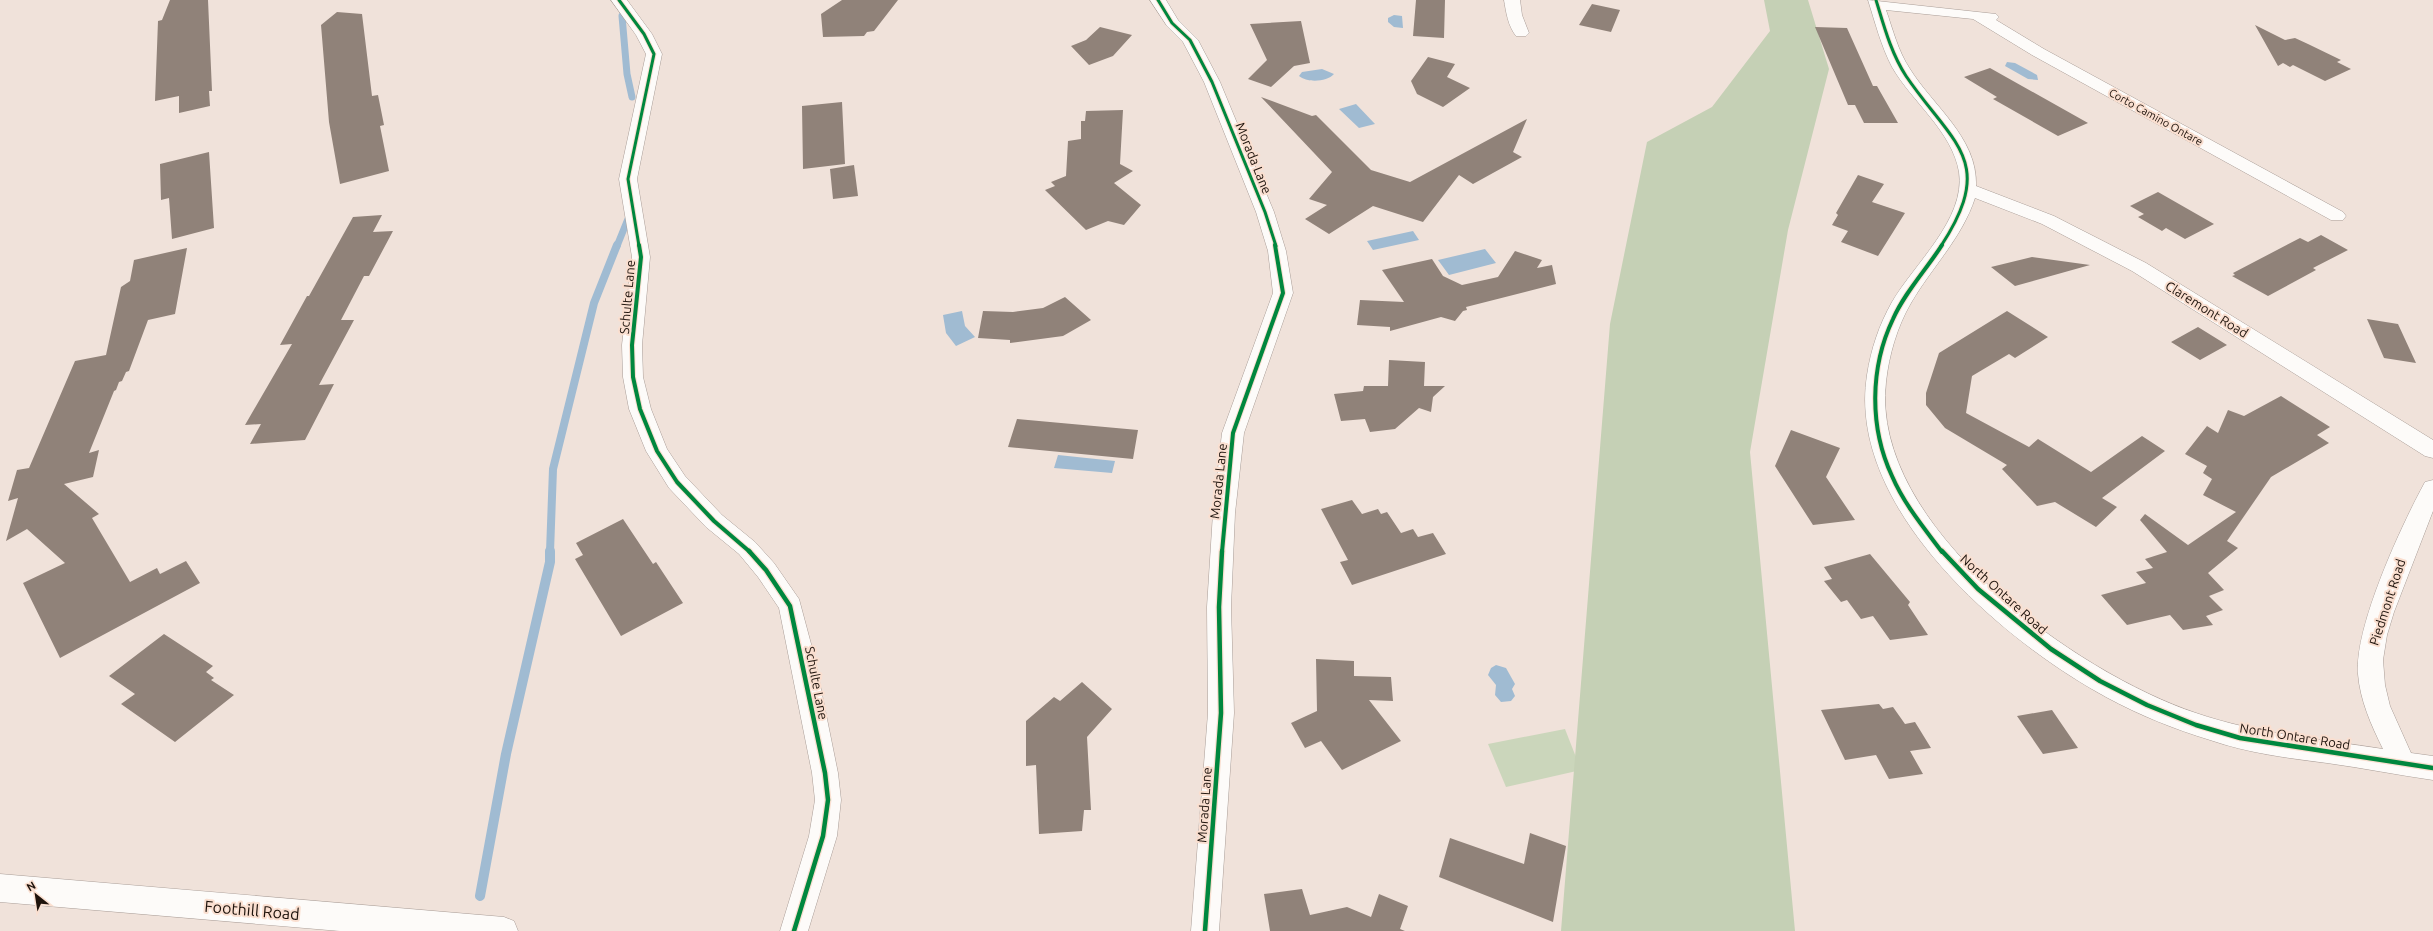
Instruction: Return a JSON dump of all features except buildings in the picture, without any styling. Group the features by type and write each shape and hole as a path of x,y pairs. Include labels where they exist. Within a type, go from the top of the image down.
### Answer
{"street":[{"name":"Schulte Lane","path":"619,0 644,34 654,54 628,179 641,257 632,345 633,377 640,409 657,451 678,482 714,521 747,548 766,570 790,606 802,655 826,773 828,800 822,836 794,931"},
{"name":"Morada Lane","path":"1158,0 1172,23 1190,40 1212,82 1265,212 1277,251 1283,293 1233,434 1224,513 1219,607 1221,713 1205,931"},
{"path":"1512,0 1514,15 1521,33"},
{"name":"Corto Camino Ontare","path":"1877,2 2006,19"},
{"name":"North Ontare Road","path":"1877,2 1889,42 1904,74 1952,137 1962,154 1968,172 1969,189 1963,212 1907,293 1893,317 1883,344 1875,393 1876,426 1886,463 1897,489 1918,521 1954,564 2030,633 2085,672 2126,695 2184,720 2260,743 2433,768"},
{"name":"Corto Camino Ontare","path":"1976,15 2071,71 2337,216"},
{"name":"Claremont Road","path":"1969,189 2048,220 2139,267 2433,450"},
{"name":"Piedmont Road","path":"2403,764 2379,714 2371,684 2369,657 2374,633 2411,531 2433,488"},
{"name":"Foothill Road","path":"0,888 504,931"}],"green space":[{"path":"1764,0 1808,0 1829,69 1788,230 1750,452 1795,931 1561,931 1610,324 1647,142 1712,107 1770,31"},
{"path":"1565,729 1581,770 1506,787 1488,744"}],"water":[{"path":"1394,15 1402,16 1403,28 1394,27 1388,22 1388,18"},
{"path":"2007,62 2015,63 2037,75 2038,80 2028,79 2005,66"},
{"path":"1322,69 1334,74 1327,79 1317,81 1307,80 1299,76 1302,72"},
{"path":"1356,104 1375,124 1359,128 1339,109"},
{"path":"1413,231 1419,240 1373,250 1367,241"},
{"path":"1485,249 1496,263 1449,275 1438,260"},
{"path":"962,311 965,326 975,337 956,346 946,333 943,315"},
{"path":"1058,455 1115,461 1112,473 1054,468"},
{"path":"1496,665 1506,668 1515,684 1512,689 1515,696 1511,701 1501,702 1495,695 1496,685 1488,675 1491,668"}],"waterway":[{"path":"622,16 627,74 632,97"},
{"path":"617,246 630,214"},
{"path":"550,552 553,469 594,303 617,245"},
{"path":"480,896 506,754 550,562 550,552"}],"cycle path":[{"path":"619,0 644,34 654,54 628,179 641,257 632,345 633,377 640,409 657,451 677,482 714,521 747,548 766,570 790,606 802,655 825,773 828,800 823,836 794,931"},
{"path":"1158,0 1172,23 1190,40 1212,82 1265,212 1277,251 1283,293 1233,433 1224,513 1219,607 1221,713 1205,931"},
{"path":"1876,0 1888,39 1900,67 1914,88 1951,135 1965,161 1968,175 1967,193 1961,211 1952,230 1902,301 1889,326 1883,344 1877,373 1875,392 1878,434 1892,475 1914,516 1944,554 1978,589 2014,621 2085,672 2131,698 2180,719 2240,738 2433,768"}]}
